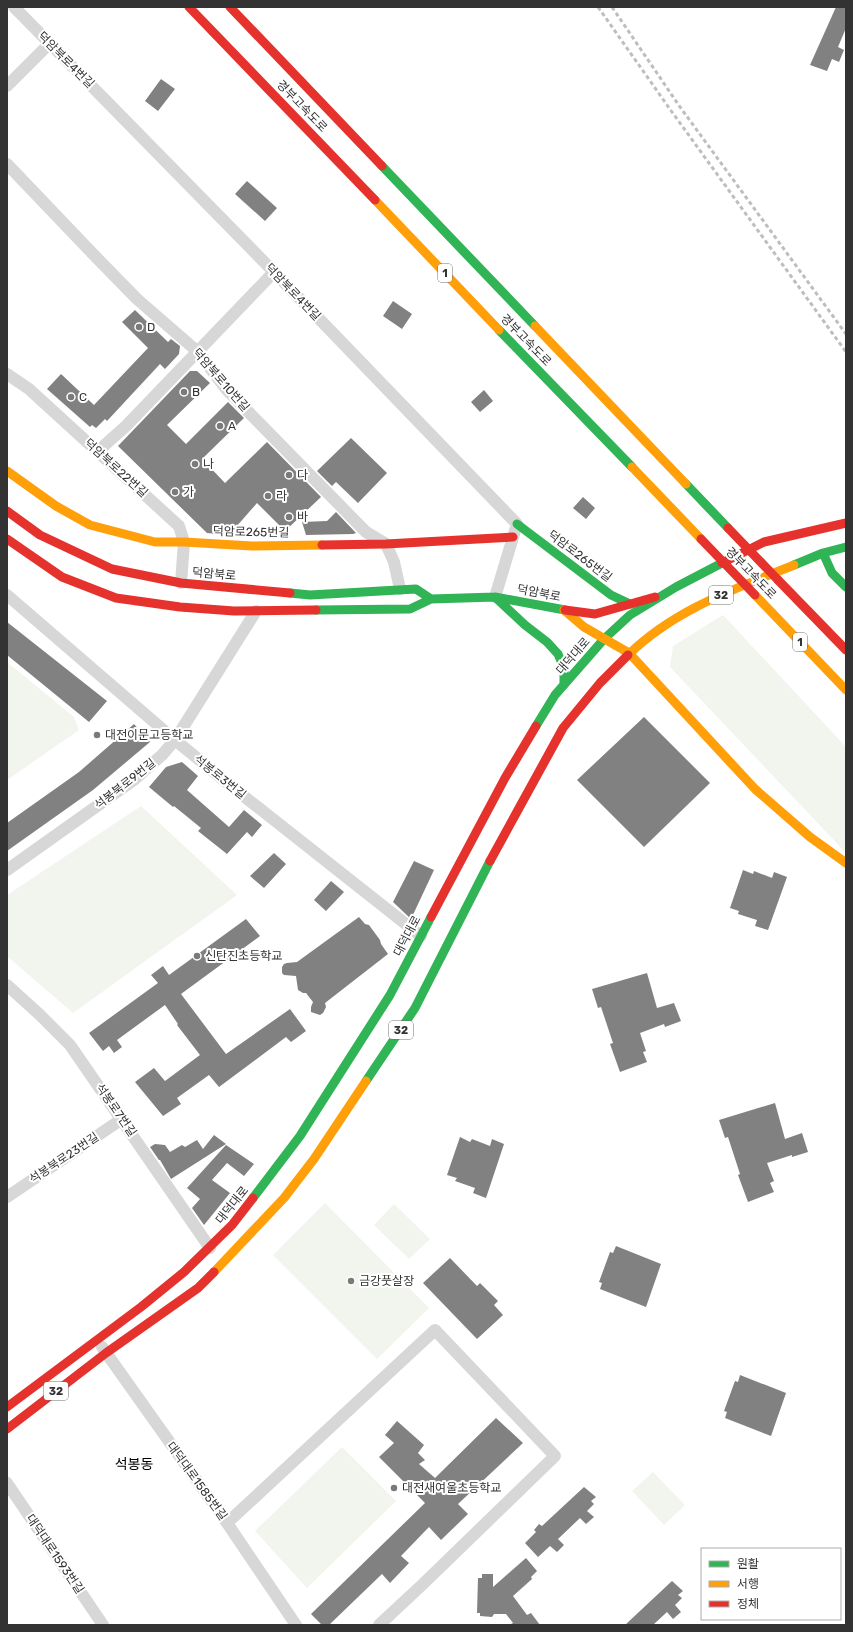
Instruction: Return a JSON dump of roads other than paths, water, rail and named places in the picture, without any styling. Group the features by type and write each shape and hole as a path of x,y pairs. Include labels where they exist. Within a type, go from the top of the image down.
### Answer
{"main road":[{"name":"경부고속도로","path":"189,7 846,690"},
{"name":"경부고속도로","path":"230,7 846,650"},
{"name":"덕암로265번길","path":"7,472 56,506 90,524 155,542 252,546 386,544 513,537"},
{"name":"덕암북로","path":"7,511 13,535 62,577 116,598 180,607 256,611 410,609 431,599 495,597 564,610 584,627 629,654 755,789 810,837 846,863"},
{"name":"대덕대로","path":"7,1407 96,1339 141,1307 184,1272 232,1225 300,1136 390,995 505,778 555,695 604,638 630,615 665,594 764,542 846,523"},
{"name":"덕암로265번길","path":"517,524 611,595 630,604"},
{"name":"덕암북로","path":"13,535 40,535 112,569 181,583 310,594 416,588 431,599"},
{"name":"32","path":"7,1429 106,1353 198,1288 234,1252 279,1203 314,1159 416,1008 502,837 563,728 600,683 629,654 669,621 709,600 823,553 846,548"},
{"path":"823,553 832,573 846,587"},
{"path":"564,610 595,614 665,594"},
{"path":"495,597 525,625 547,642 558,654 564,668 564,685"}],"street":[{"name":"덕암북로4번길","path":"14,7 274,272 517,524"},
{"path":"7,86 50,43"},
{"name":"덕암북로10번길","path":"7,164 137,299 198,352 227,390 366,532 386,544"},
{"path":"98,451 126,426 274,272"},
{"name":"덕암북로22번길","path":"7,374 29,390 179,526 184,542 181,583"},
{"path":"495,597 517,524"},
{"path":"386,544 394,562 400,589"},
{"name":"석봉로3번길","path":"7,595 175,740 421,936"},
{"name":"석봉북로9번길","path":"7,870 135,779 162,755 175,740 256,611"},
{"name":"석봉로7번길","path":"7,986 40,1015 70,1045 210,1248"},
{"name":"석봉북로23번길","path":"7,1197 122,1119"},
{"path":"227,1523 434,1330 555,1456 379,1625"},
{"name":"대덕대로1585번길","path":"96,1339 227,1523 296,1625"},
{"name":"대덕대로1593번길","path":"7,1484 103,1625"}],"railway":[{"path":"598,7 672,112 846,352"},
{"path":"612,7 680,107 846,334"}],"place":[{"name":"D","path":"139,327"},
{"name":"B","path":"184,392"},
{"name":"C","path":"71,397"},
{"name":"A","path":"220,426"},
{"name":"나","path":"195,464"},
{"name":"다","path":"289,475"},
{"name":"가","path":"175,492"},
{"name":"라","path":"268,496"},
{"name":"바","path":"289,517"},
{"name":"대전이문고등학교","path":"97,735"},
{"name":"신탄진초등학교","path":"197,956"},
{"name":"금강풋살장","path":"351,1281"},
{"name":"대전새여울초등학교","path":"394,1488"}],"district":[{"name":"석봉동","path":"134,1464"}]}
